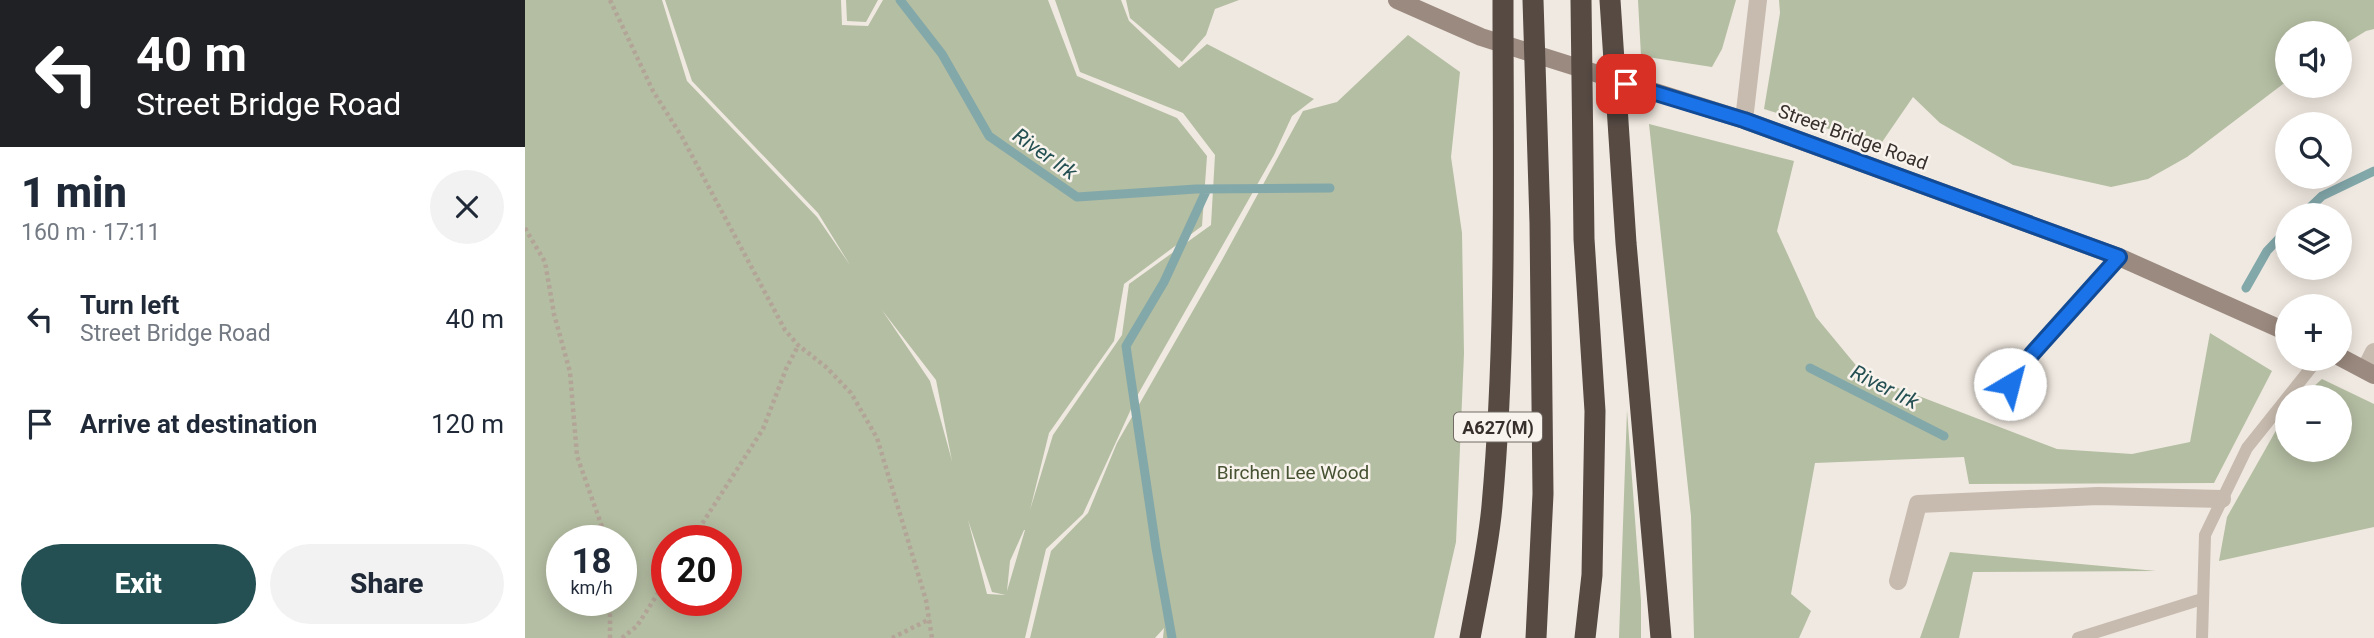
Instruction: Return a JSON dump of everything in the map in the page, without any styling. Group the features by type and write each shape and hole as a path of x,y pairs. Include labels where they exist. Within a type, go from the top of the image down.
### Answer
{"highway":[{"name":"A627(M)","path":"1470,638 1492,510 1498,431 1504,214 1503,0"},
{"name":"A627(M)","path":"1533,0 1540,223 1543,494 1536,638"},
{"path":"1581,0 1584,239 1595,411 1592,575 1585,638"},
{"path":"1610,0 1626,243 1661,638"}],"main road":[{"name":"Street Bridge Road","path":"1397,0 1481,37 1744,120 2119,257 2275,327"},
{"path":"2352,363 2369,372"}],"street":[{"path":"1744,120 1758,0"},
{"path":"2369,372 2374,352"},
{"path":"1898,581 1918,504 2098,496 2222,499"}],"lane":[{"path":"2010,384 2032,354 2119,257"},
{"path":"2202,638 2205,535 2246,448 2308,371"},
{"path":"2078,638 2202,599"}],"path":[{"path":"610,0 653,90 682,137 785,330 851,393 877,438 930,619 932,638"},
{"path":"525,228 545,262 554,314 570,372 577,456 601,525"},
{"path":"701,525 763,429 798,345"},
{"path":"622,638 637,626 651,604"},
{"path":"610,616 610,638"},
{"path":"892,638 930,619"}],"green space":[{"path":"525,0 662,0 687,81 817,217 850,265 818,213 692,81 665,0 841,0 842,25 868,26 883,0 1048,0 1077,76 1177,118 1207,156 1202,226 1124,284 1114,341 1049,433 1030,510 1053,435 1122,335 1129,284 1211,225 1215,155 1183,113 1080,72 1055,0 1121,0 1129,21 1179,68 1207,44 1314,99 1292,116 1274,155 1137,396 1083,514 1046,549 1025,638 525,638","holes":["882,310 936,380 952,461 930,381","968,520 992,592 1006,595 987,594","1025,530 1007,591 1010,561"]},
{"path":"846,0 878,0 866,22 847,21"},
{"path":"1126,0 1239,0 1215,9 1206,35 1182,62 1130,18"},
{"path":"1638,0 1736,0 1722,49 1712,67 1641,56"},
{"path":"1779,0 2374,0 2374,29 2352,40 2352,21 2275,21 2275,90 2187,157 2148,179 2111,187 2013,165 1940,123 1913,97 1880,145 1764,109 1780,13"},
{"name":"Birchen Lee Wood","path":"1408,35 1460,72 1451,157 1462,233 1464,353 1456,542 1434,638 1163,638 1164,628 1155,638 1030,638 1051,551 1088,513 1117,443 1222,260 1303,111 1337,102"},
{"path":"1649,124 1794,161 1777,231 1816,317 1864,375 2057,449 2132,454 2190,442 2210,333 2272,371 2214,483 1969,484 1964,457 1815,463 1791,594 1811,611 1799,638 1694,638 1691,516"},
{"path":"2322,379 2334,385 2315,385"},
{"path":"2352,393 2374,404 2374,527 2219,561 2227,517 2275,432 2275,462 2352,462"},
{"path":"1627,410 1641,601 1641,638 1619,638"},
{"path":"1950,552 2156,571 1973,572 1959,638 1920,638"}],"waterway":[{"name":"River Irk","path":"900,0 942,54 989,136 1077,197 1196,189 1330,188"},
{"name":"River Irk","path":"2315,203 2322,196 2374,171"},
{"path":"1172,638 1126,346 1164,282 1207,189"},
{"name":"River Irk","path":"2246,288 2267,251 2275,243"},
{"name":"River Irk","path":"1810,368 1944,436"}],"route":[{"path":"1626,84 1744,120 2119,257 2032,354 2010,384"}]}
